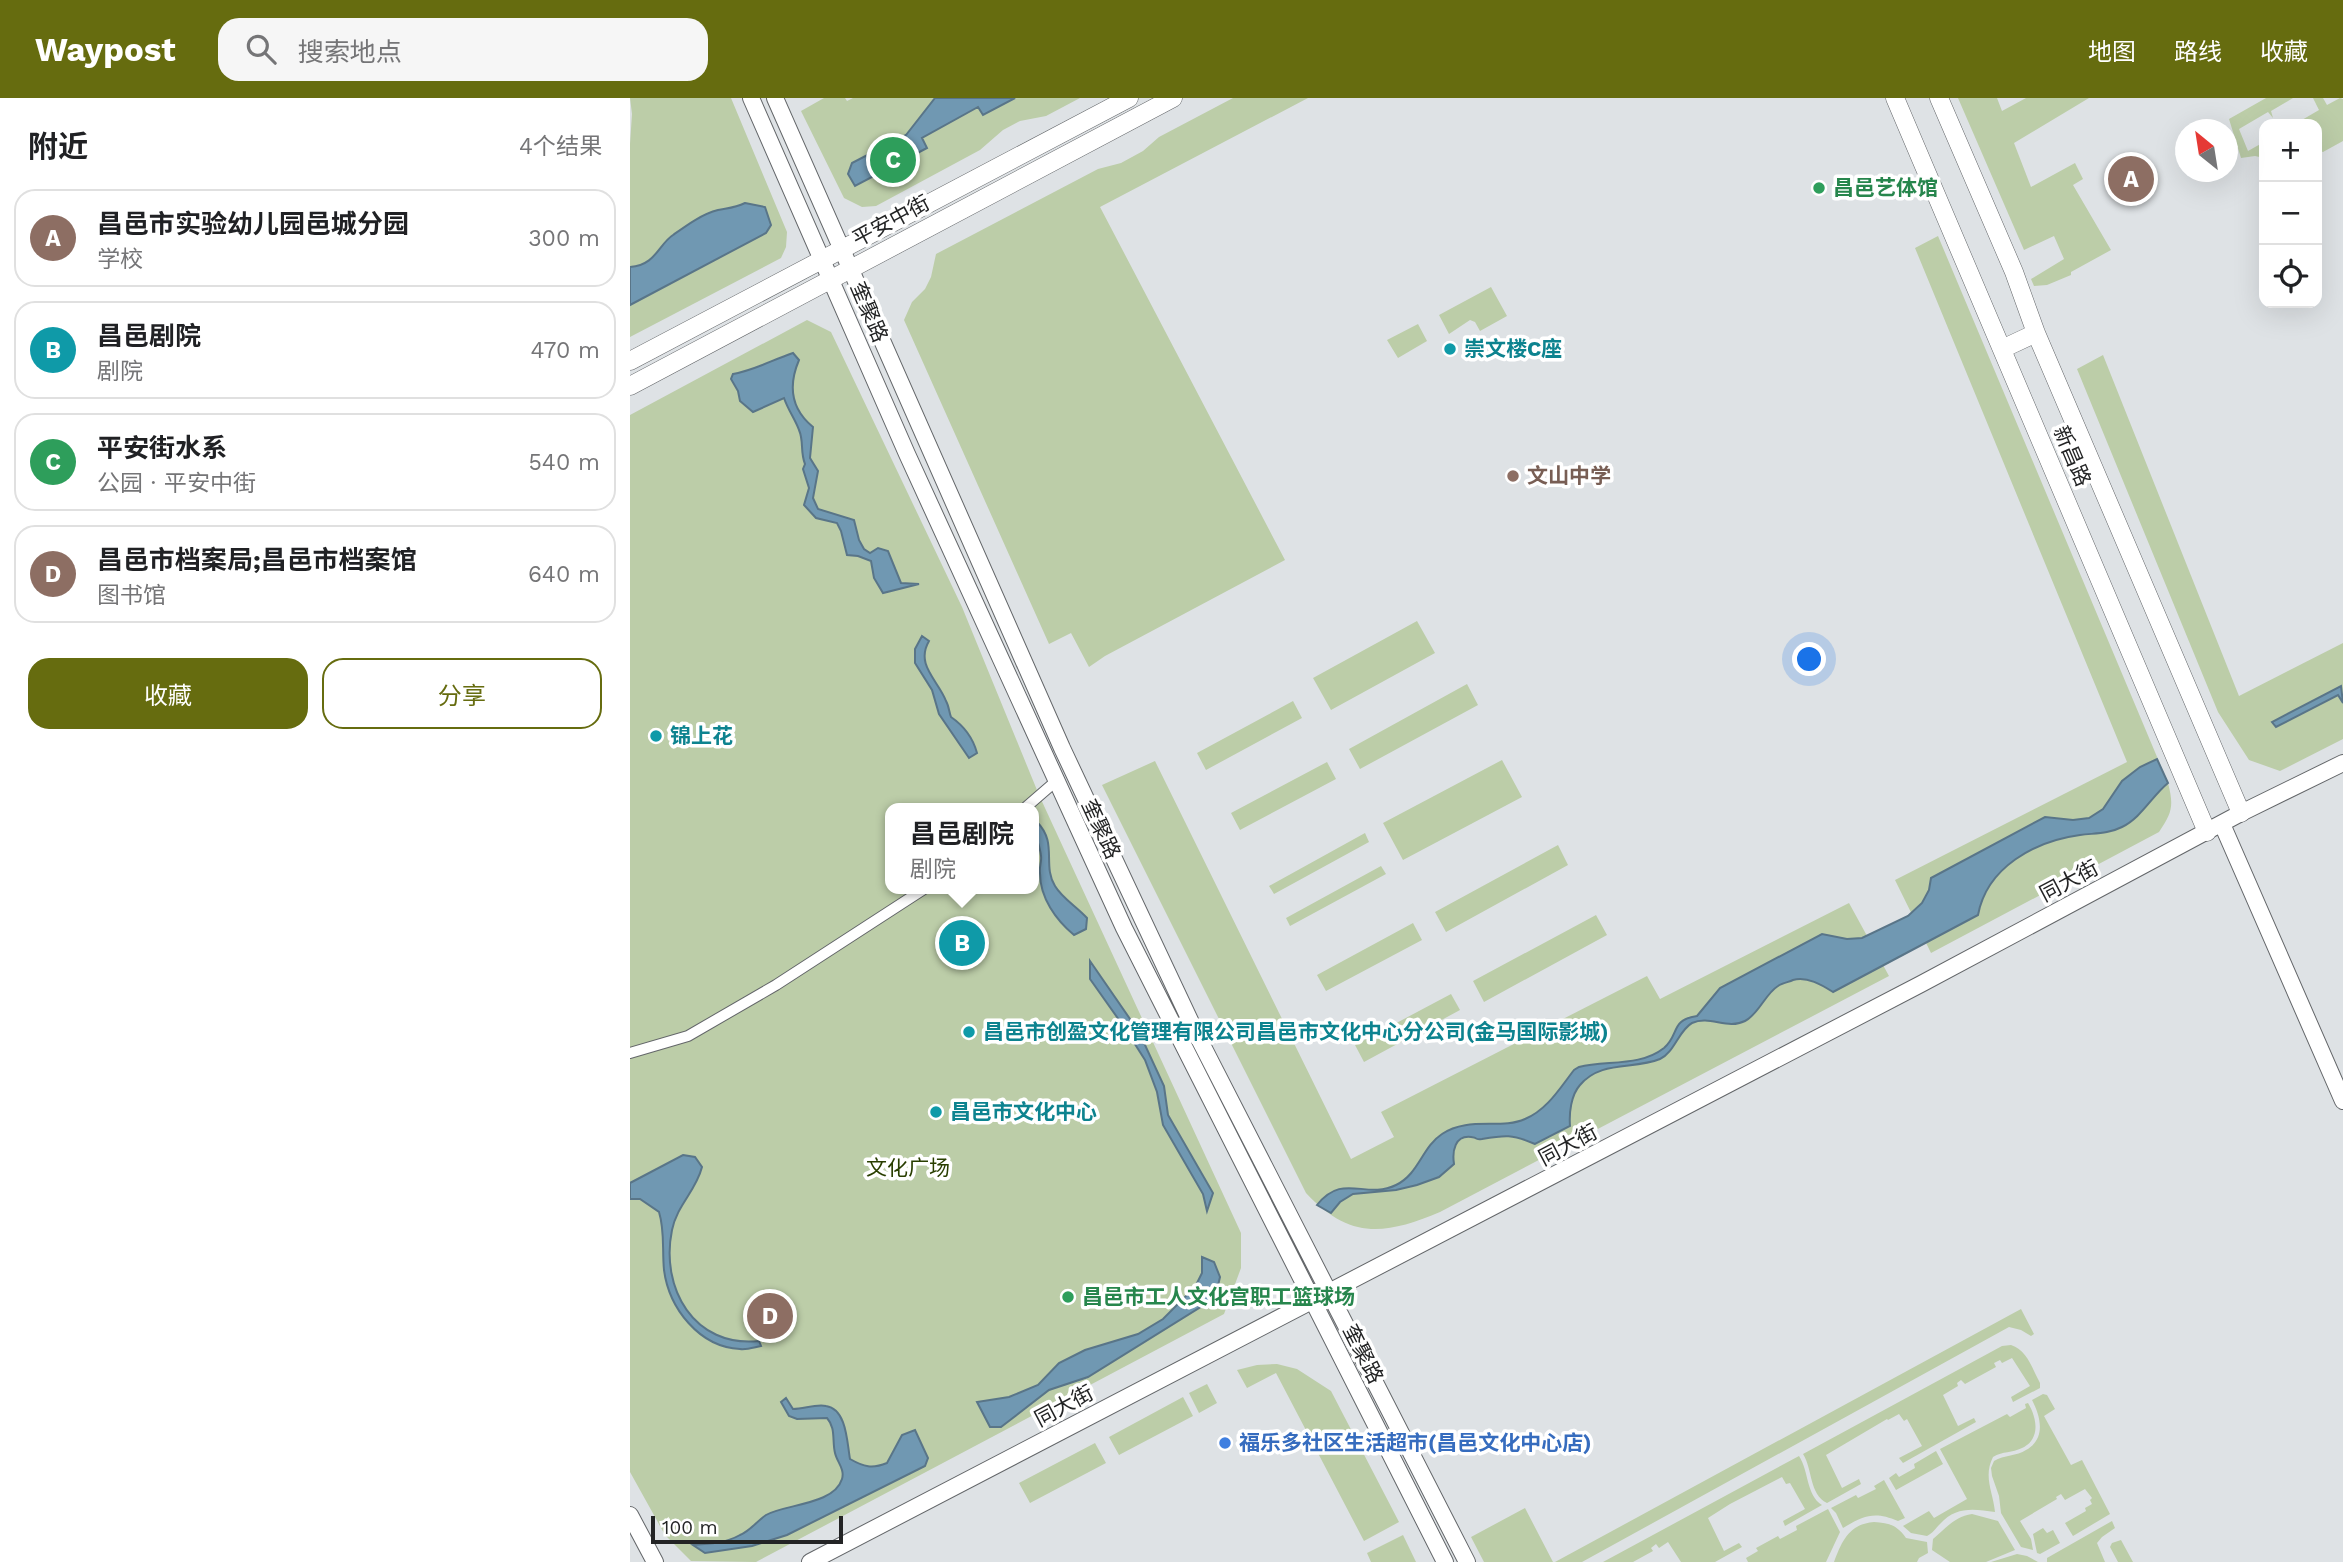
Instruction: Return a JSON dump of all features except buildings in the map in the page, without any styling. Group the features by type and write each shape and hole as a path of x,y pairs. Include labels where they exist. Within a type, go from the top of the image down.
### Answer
{"main road":[{"name":"奎聚路","path":"751,98 907,453 1124,928 1445,1562"},
{"name":"奎聚路","path":"775,98 1062,748 1195,1031 1467,1562"},
{"name":"平安中街","path":"630,361 1129,98"},
{"name":"平安中街","path":"630,386 1173,98"},
{"name":"新昌路","path":"1895,98 2002,349 2215,828 2343,1101"},
{"name":"新昌路","path":"1939,98 2241,813"},
{"path":"2002,349 2036,333"},
{"name":"同大街","path":"810,1562 2343,762"},
{"path":"630,1515 655,1562"}],"street":[{"path":"1031,803 1055,782"},
{"path":"630,1053 688,1036 776,985 916,894"}],"green space":[{"path":"630,98 731,98 787,232 786,247 781,258 630,337 632,114"},
{"path":"824,98 845,98 847,101 853,98 1080,98 1046,116 1020,121 1003,130 980,150 876,206 862,207 844,198 801,111"},
{"path":"1233,98 1308,98 1100,207 1285,560 1089,667 1071,633 1049,644 904,320 912,302 925,289 931,277 936,254 1098,169 1121,163 1143,151 1159,137"},
{"path":"1958,98 1997,98 2002,111 2026,98 2089,98 2014,143 2031,187 2075,163 2083,179 2073,185 2111,250 2071,272 2071,275 2047,285 2034,286 2031,279 2064,259 2054,236 2024,250"},
{"path":"2266,98 2293,98 2271,111 2273,118 2268,112 2239,129 2248,151 2259,145 2259,157 2241,158 2238,148 2238,119 2229,119"},
{"path":"2313,98 2323,98 2327,105 2343,99 2343,141 2323,152 2322,119 2304,119 2319,110"},
{"path":"1938,236 2168,783 2171,804 2167,820 2159,832 1931,953 1895,880 2127,762 1915,248"},
{"path":"1491,287 1507,316 1480,331 1475,322 1470,320 1449,334 1439,315"},
{"name":"文化广场","path":"807,320 831,332 962,607 1039,795 1241,1233 1241,1268 1224,1314 756,1562 691,1561 665,1535 630,1472 630,415"},
{"path":"1418,324 1427,341 1398,358 1387,340"},
{"path":"2103,355 2239,696 2343,643 2343,739 2280,771 2249,760 2218,712 2077,369"},
{"path":"1417,621 1435,653 1331,710 1313,678"},
{"path":"1467,684 1478,705 1360,769 1349,749"},
{"path":"1293,701 1302,718 1206,770 1197,753"},
{"path":"1502,760 1522,797 1403,860 1383,823"},
{"path":"1155,761 1351,1159 1394,1137 1381,1112 1647,976 1660,999 1849,903 1889,976 1440,1212 1385,1228 1353,1226 1322,1208 1306,1193 1102,785"},
{"path":"1327,762 1336,779 1240,830 1231,813"},
{"path":"1365,833 1369,842 1274,894 1269,886"},
{"path":"1558,845 1568,865 1446,932 1435,912"},
{"path":"1381,866 1386,874 1290,926 1286,918"},
{"path":"1596,915 1607,935 1484,1002 1473,981"},
{"path":"1413,923 1422,940 1326,991 1317,975"},
{"path":"1451,994 1460,1010 1364,1062 1355,1045"},
{"path":"2021,1309 2034,1334 2031,1336 2009,1327 1582,1562 1555,1562"},
{"path":"2002,1346 2017,1347 2028,1360 2040,1388 2013,1402 2011,1397 2030,1386 2012,1358 2002,1363 2000,1360 1994,1363 1996,1367 1965,1384 1961,1380 1957,1383 1958,1386 1943,1395 1958,1426 1974,1418 1976,1422 1903,1463 1899,1458 1922,1446 1907,1419 1904,1421 1899,1414 1887,1419 1826,1455 1842,1488 1859,1479 1861,1484 1827,1503 1817,1494 1803,1454"},
{"path":"1277,1364 1297,1369 1331,1391 1399,1522 1364,1541 1276,1373 1247,1388 1237,1370"},
{"path":"1207,1384 1217,1403 1199,1413 1189,1393"},
{"path":"2043,1394 2047,1395 2055,1409 2044,1416 2071,1465 2082,1460 2110,1514 2073,1536 2065,1523 2086,1511 2085,1508 2092,1504 2092,1498 2085,1489 2065,1500 2061,1494 2020,1521 2031,1539 2033,1550 2021,1547 2001,1513 1991,1468 1994,1461 2022,1452 2037,1440 2040,1427 2032,1400"},
{"path":"1183,1397 1193,1416 1119,1455 1109,1437"},
{"path":"2028,1403 2036,1428 2032,1439 2022,1448 1993,1457 1990,1464 1989,1478 1995,1512 1973,1510 1952,1514 1927,1536 1911,1533 1903,1526 1929,1511 1934,1518 1967,1499 1940,1449 2007,1414 2010,1417 2026,1408 2025,1404"},
{"path":"1095,1443 1106,1463 1030,1503 1019,1483"},
{"path":"1936,1451 1943,1464 1896,1490 1889,1478 1896,1473 1899,1477 1915,1468 1914,1464"},
{"path":"1799,1456 1810,1489 1822,1505 1785,1526 1783,1521 1805,1509 1790,1483 1786,1484 1782,1477 1708,1518 1724,1551 1739,1543 1742,1547 1715,1562 1681,1562 1668,1542 1659,1548 1656,1544 1651,1548 1653,1551 1633,1562 1603,1562"},
{"path":"1884,1480 1905,1518 1898,1521 1876,1515 1857,1520 1843,1528 1831,1508 1856,1495 1858,1498 1876,1489 1874,1486"},
{"path":"1525,1508 1553,1562 1484,1562 1471,1537"},
{"path":"1828,1509 1840,1532 1826,1562 1748,1562 1746,1558 1758,1551 1756,1548 1778,1536 1780,1539 1797,1530 1796,1526"},
{"path":"1972,1514 1998,1521 2015,1550 1986,1562 1950,1562 1932,1550 1933,1539 1946,1527 1955,1520"},
{"path":"2112,1521 2115,1528 2097,1543 2105,1562 2047,1562 2047,1558"},
{"path":"1865,1523 1892,1526 1906,1538 1927,1542 1928,1553 1917,1562 1834,1562 1852,1530"},
{"path":"2043,1528 2047,1533 2053,1530 2060,1543 2040,1554 2037,1553 2033,1534"},
{"path":"1403,1535 1416,1562 1371,1562 1367,1553"},
{"path":"2121,1540 2133,1562 2118,1562 2110,1547 2112,1543"},
{"path":"2017,1554 2038,1562 1991,1562"}],"water":[{"path":"935,98 1015,98 983,115 978,107 922,138 927,148 855,186 848,174 852,163 906,135"},
{"path":"745,203 765,207 771,225 766,233 630,305 630,267 646,263 668,239 700,217"},
{"path":"793,353 799,360 793,379 796,405 813,427 810,458 818,471 813,498 818,509 854,520 864,549 870,553 878,548 888,551 901,583 919,584 883,593 874,578 871,561 847,555 837,523 816,518 804,505 809,488 803,469 805,464 801,438 784,398 753,412 740,401 731,379 733,374"},
{"path":"922,636 929,641 925,658 929,672 948,705 951,717 967,733 977,753 969,758 939,714 932,690 915,663 915,649"},
{"path":"2341,686 2343,703 2338,695 2276,727 2272,722"},
{"path":"2157,759 2168,783 2129,823 2112,831 2063,838 2030,850 2002,870 1991,883 1978,915 1833,992 1804,979 1781,984 1745,1021 1732,1024 1705,1021 1692,1023 1660,1059 1607,1069 1588,1077 1574,1094 1570,1126 1535,1144 1508,1136 1479,1139 1466,1137 1456,1145 1454,1164 1439,1177 1396,1190 1353,1194 1340,1202 1331,1213 1317,1205 1336,1190 1374,1190 1396,1185 1410,1174 1435,1139 1452,1129 1473,1124 1516,1122 1533,1115 1579,1067 1634,1061 1655,1054 1669,1043 1679,1024 1697,1016 1720,988 1822,934 1847,939 1862,938 1908,916 1922,903 1929,890 1931,878 2045,817 2073,820 2089,818 2103,809 2122,781 2140,767"},
{"path":"1039,825 1047,838 1051,878 1062,895 1087,918 1086,929 1074,935 1055,915 1043,891"},
{"path":"1090,961 1139,1032 1164,1086 1168,1115 1213,1193 1207,1211 1203,1194 1163,1125 1157,1092 1145,1060 1090,979"},
{"path":"683,1155 695,1157 702,1167 672,1230 671,1273 677,1292 687,1310 700,1324 716,1335 736,1341 759,1341 761,1346 743,1349 725,1347 699,1333 688,1323 672,1298 667,1284 659,1212 640,1199 630,1199 630,1183"},
{"path":"1202,1257 1214,1262 1220,1277 1215,1298 1088,1377 1049,1390 1001,1427 990,1427 977,1402 1009,1397 1038,1385 1059,1363 1085,1350 1138,1334 1163,1319 1195,1287 1202,1273"},
{"path":"786,1398 793,1409 822,1406 833,1408 845,1428 850,1459 864,1465 877,1466 887,1463 902,1435 915,1430 928,1458 925,1466 787,1535 752,1546 705,1553 693,1545 735,1538 774,1511 808,1503 829,1494 837,1488 842,1479 830,1422 827,1418 797,1419 789,1416 781,1402"}],"place":[{"name":"平安街水系","path":"893,160"},
{"name":"昌邑市实验幼儿园邑城分园","path":"2131,179"},
{"name":"昌邑艺体馆","path":"1819,188"},
{"name":"崇文楼C座","path":"1450,349"},
{"name":"文山中学","path":"1513,476"},
{"name":"锦上花","path":"656,736"},
{"name":"昌邑剧院","path":"962,943"},
{"name":"昌邑市创盈文化管理有限公司昌邑市文化中心分公司(金马国际影城)","path":"969,1032"},
{"name":"昌邑市文化中心","path":"936,1112"},
{"name":"昌邑市工人文化宫职工篮球场","path":"1068,1297"},
{"name":"昌邑市档案局;昌邑市档案馆","path":"770,1316"},
{"name":"福乐多社区生活超市(昌邑文化中心店)","path":"1225,1443"}]}
